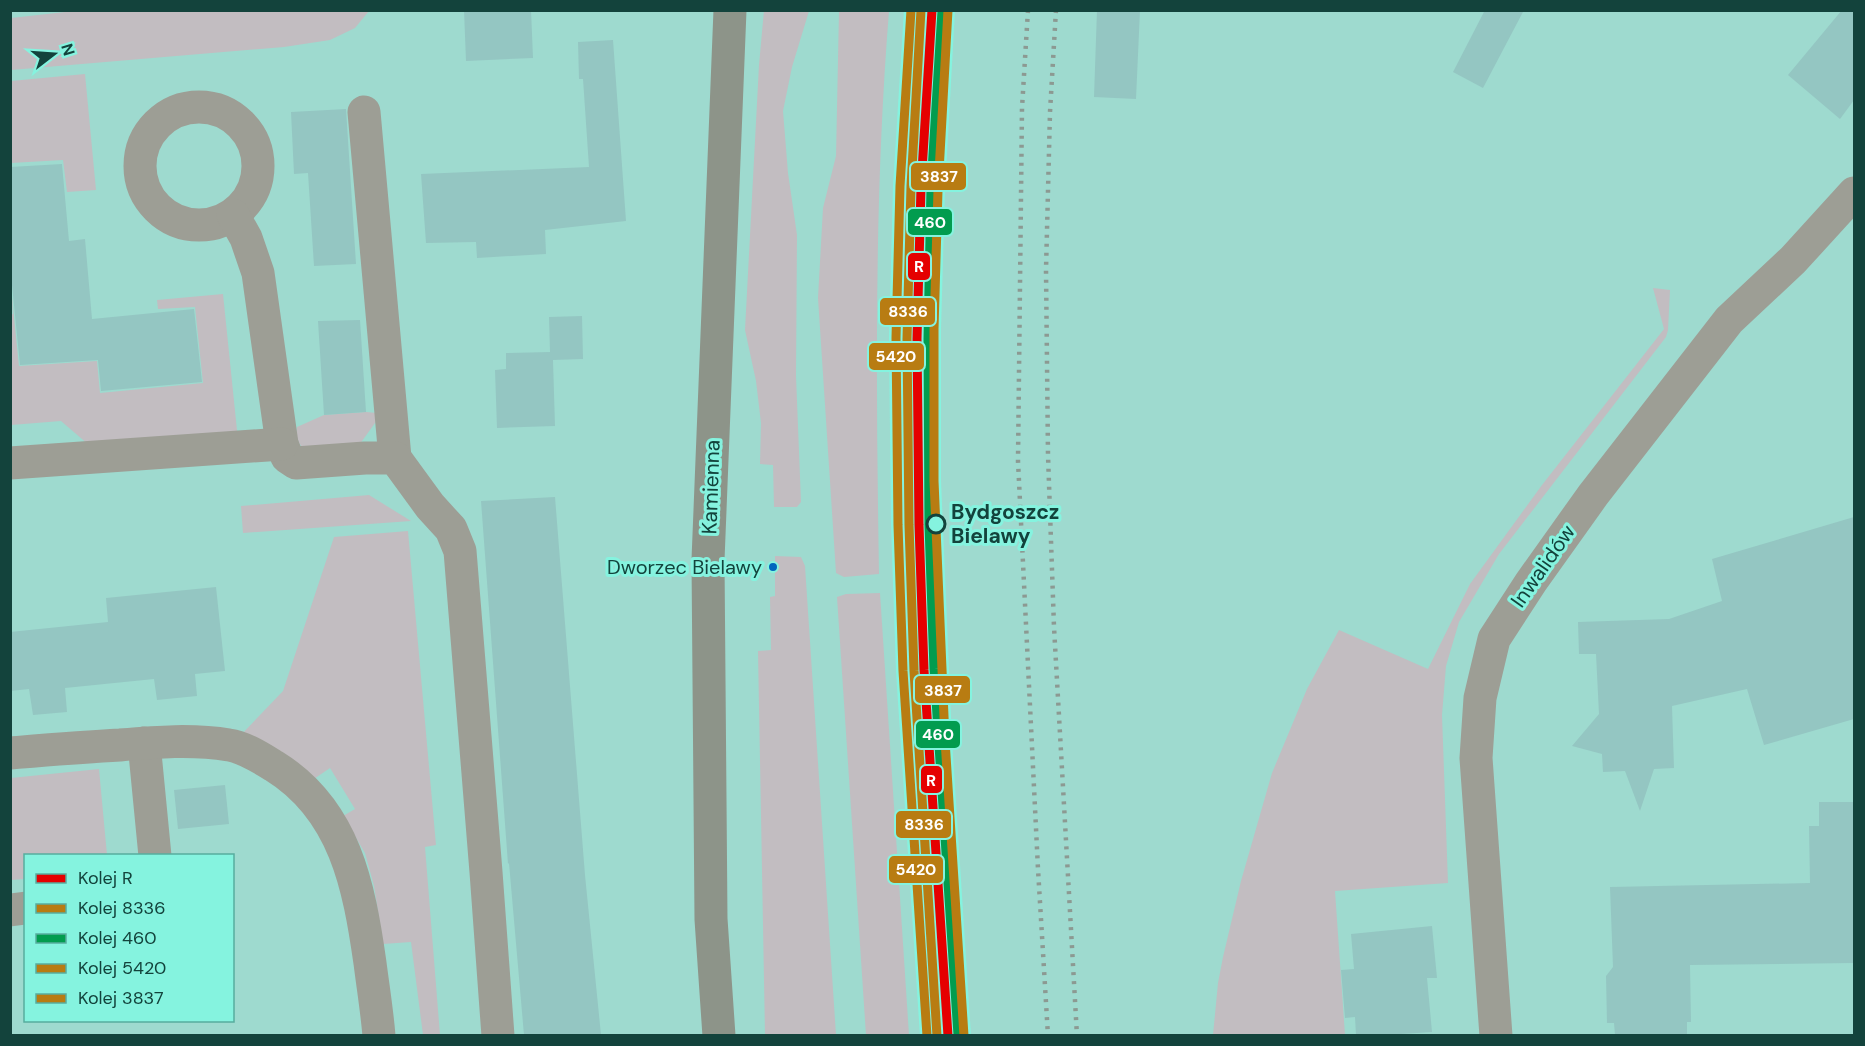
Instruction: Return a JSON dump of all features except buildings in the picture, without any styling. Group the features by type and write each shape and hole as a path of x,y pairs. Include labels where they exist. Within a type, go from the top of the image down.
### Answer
{"main road":[{"name":"Kamienna","path":"719,1035 711,919 708,560 730,10"}],"street":[{"path":"364,112 395,458 430,506 451,529 460,551 498,1035"},
{"name":"Inwalidów","path":"1496,1035 1476,758 1480,698 1494,639 1531,582 1593,495 1729,320 1793,260 1854,193"},
{"path":"233,215 246,238 258,273 282,444 287,457 296,463 307,464 365,458 395,458"},
{"path":"10,463 282,444"},
{"path":"10,753 168,741 231,745 264,760 295,779 318,804 343,845 358,893 368,946 379,1035"},
{"path":"144,743 155,854"}],"shaded area":[{"path":"83,10 369,11 355,28 330,40 284,47 11,70 11,18"},
{"path":"764,10 809,11 792,67 783,111 788,173 797,235 796,376 801,502 797,507 774,507 773,465 760,464 761,423 756,381 745,330"},
{"path":"839,11 889,11 878,222 879,574 844,577 836,573 818,298 823,208 836,156"},
{"path":"85,74 96,190 67,192 63,160 11,163 11,81"},
{"path":"10,278 19,366 97,361 100,393 203,383 195,307 158,309 157,300 223,294 238,440 96,451 61,421 11,425 10,315 13,314"},
{"path":"1653,288 1670,290 1666,337 1499,554 1459,622 1446,666 1442,715 1448,883 1335,891 1345,1035 1213,1035 1223,957 1241,881 1272,773 1307,689 1339,630 1428,669 1470,584 1542,485 1664,329"},
{"path":"377,413 375,423 357,448 309,456 299,443 296,435 297,427 324,415"},
{"path":"369,495 411,521 243,533 241,506"},
{"path":"408,531 436,845 425,847 440,1035 423,1035 411,942 383,944 374,886 365,853 343,816 355,809 330,768 311,781 240,736 283,691 334,537"},
{"path":"775,556 801,557 805,566 836,1035 765,1035 758,651 771,650 770,597 775,596"},
{"path":"880,593 909,1035 866,1035 837,597 846,594"},
{"path":"99,769 107,854 24,854 24,879 11,880 11,778"}],"railway":[{"path":"1028,10 1022,108 1018,461 1048,1036"},
{"path":"1056,10 1050,112 1046,270 1048,455 1054,627 1077,1036"}],"rail line":[{"name":"5420","path":"911,10 900,186 896,338 898,525 903,671 927,1036"},
{"name":"8336","path":"921,10 911,186 907,339 909,525 914,671 937,1036"},
{"name":"R","path":"932,10 921,187 917,339 919,525 924,670 948,1036"},
{"name":"3837","path":"948,10 938,190 934,329 934,481 945,740 964,1036"},
{"name":"460","path":"942,11 931,187 928,339 929,525 934,669 958,1035"}],"place":[{"name":"Bydgoszcz Bielawy","path":"936,524"},
{"name":"Dworzec Bielawy","path":"773,567"}]}
